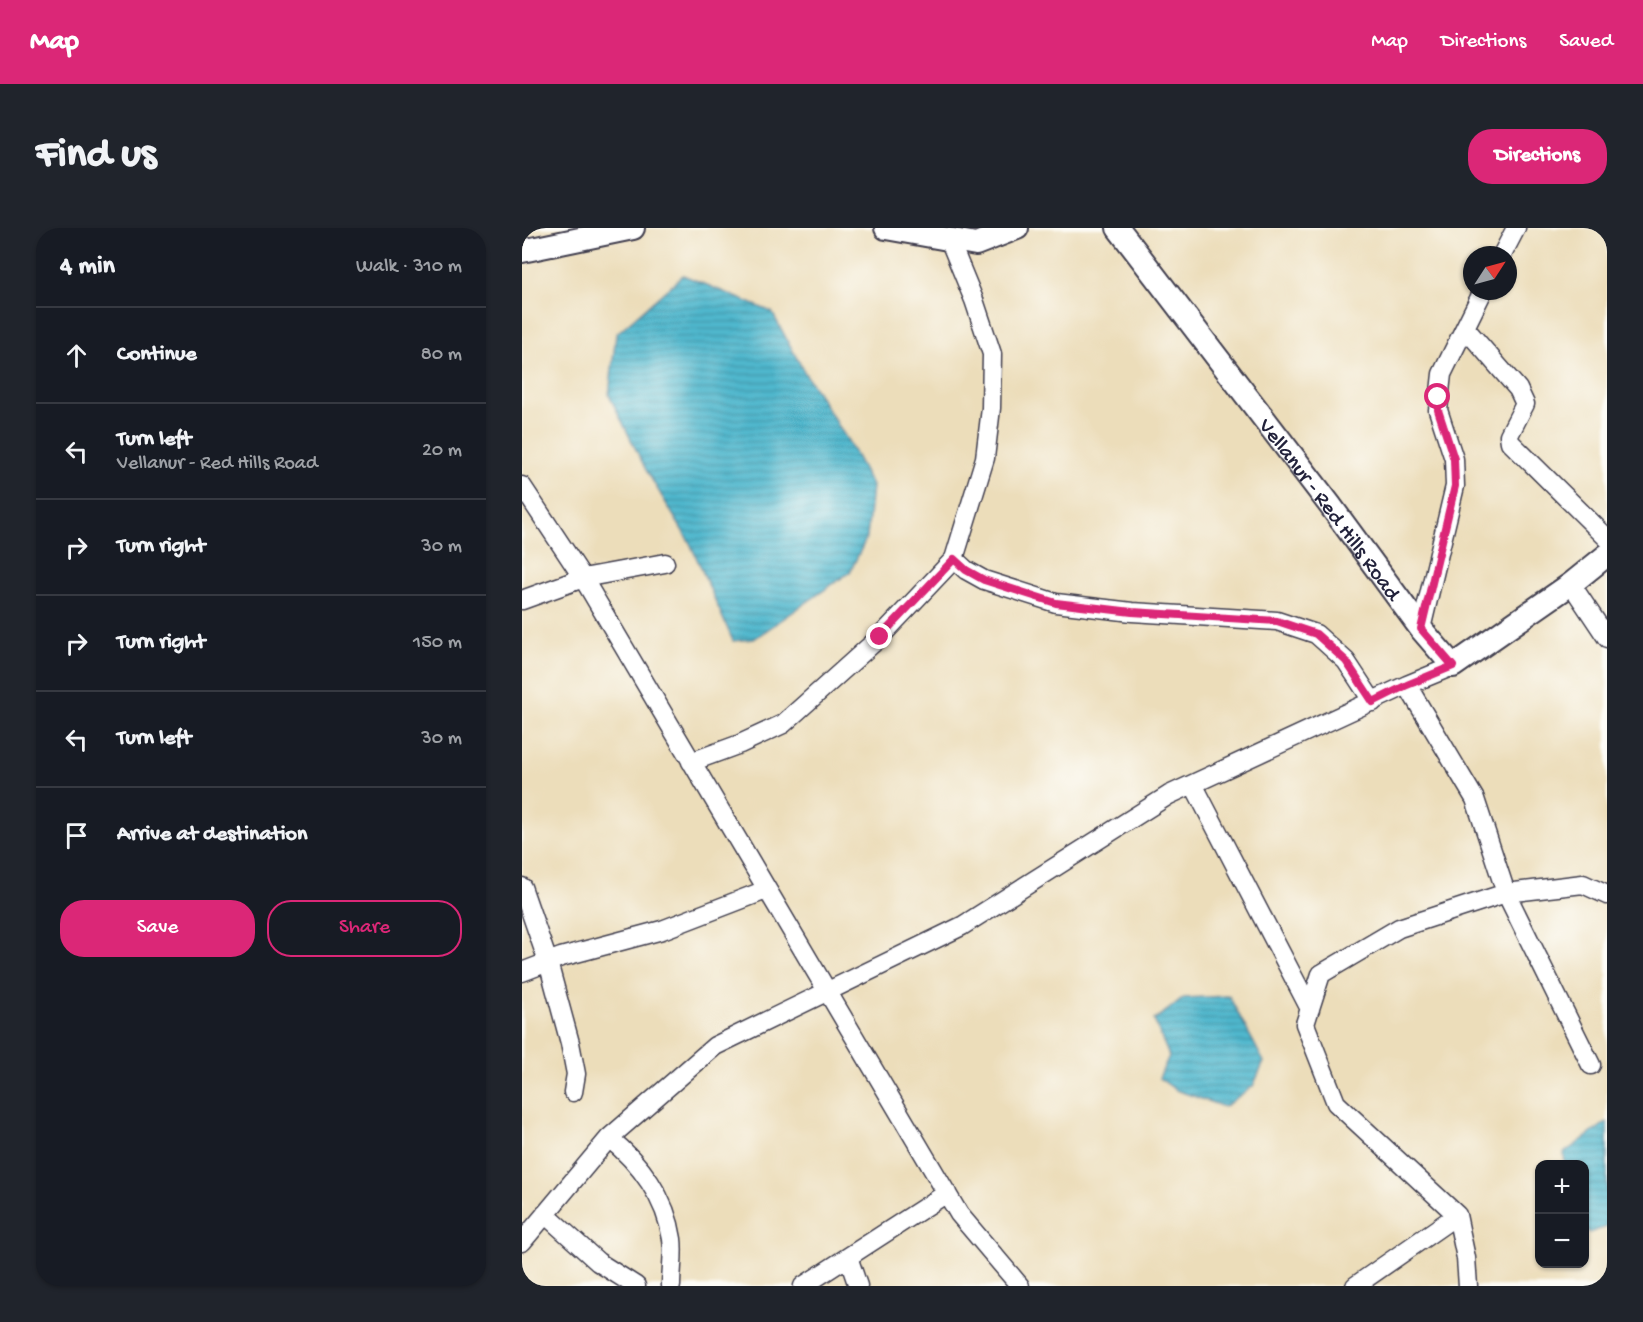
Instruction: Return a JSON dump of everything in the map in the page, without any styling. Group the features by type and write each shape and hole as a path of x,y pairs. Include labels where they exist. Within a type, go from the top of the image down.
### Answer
{"street":[{"path":"522,251 586,233 633,228"},
{"path":"886,228 976,244 1017,228"},
{"name":"Vellanur - Red Hills Road","path":"1118,228 1330,505 1421,629 1453,666"},
{"path":"1507,246 1516,228"},
{"path":"691,762 740,744 783,724 880,637 954,559 985,458 991,408 992,354 974,300 949,239"},
{"path":"1421,629 1455,486 1454,459 1438,410 1442,374 1479,300"},
{"path":"1465,328 1518,389 1525,404 1509,435 1510,442 1607,538"},
{"path":"522,486 583,578 959,1214 1020,1286"},
{"path":"522,1242 609,1138 715,1046 962,926 1169,795 1453,666 1571,584 1607,555"},
{"path":"954,559 966,570 984,580 1056,603 1132,612 1277,621 1316,634 1346,661 1373,702"},
{"path":"522,600 583,578 665,563"},
{"path":"1571,584 1607,638"},
{"path":"1407,685 1475,799 1506,893 1591,1065"},
{"path":"1193,784 1310,1009"},
{"path":"1468,1286 1466,1258 1457,1215 1336,1103 1305,1024 1321,974 1399,928 1506,893 1583,884 1607,895"},
{"path":"522,887 548,962 575,1062 573,1092"},
{"path":"522,972 548,962 662,930 766,890"},
{"path":"609,1138 639,1166 666,1214 672,1241 671,1286"},
{"path":"803,1286 947,1193"},
{"path":"545,1214 598,1262 636,1286"},
{"path":"1355,1286 1457,1215"},
{"path":"848,1257 858,1286"}],"water":[{"path":"683,275 772,312 872,486 867,537 850,572 754,639 733,641 690,543 646,470 609,395 616,334"},
{"path":"1229,996 1264,1062 1253,1086 1224,1107 1176,1090 1159,1078 1169,1056 1154,1020 1184,998"},
{"path":"1607,1122 1607,1227 1589,1233 1589,1160 1565,1160 1564,1153"}],"route":[{"path":"880,637 954,559 966,570 984,580 1056,603 1132,612 1277,621 1316,634 1346,661 1373,702 1453,666 1421,629 1455,486 1454,459 1438,410 1438,397"}]}
